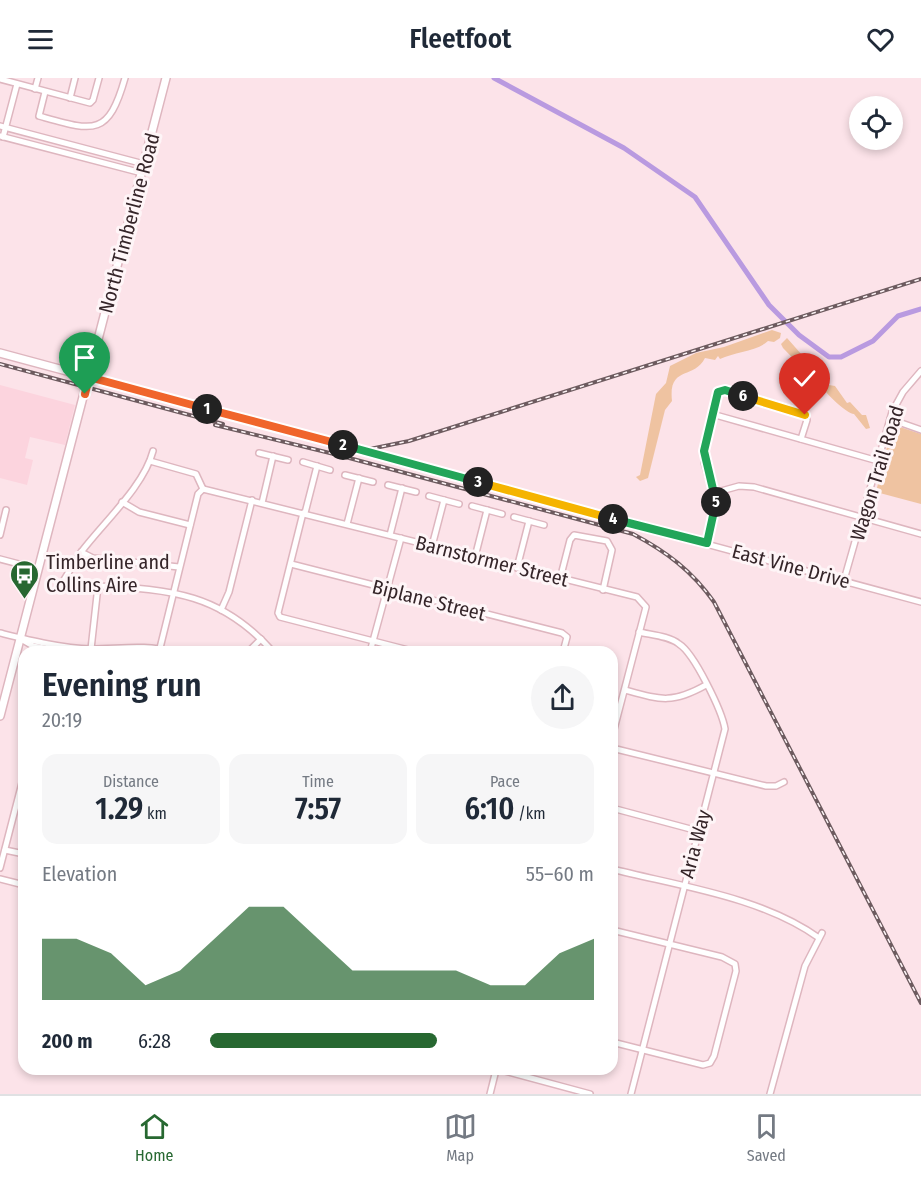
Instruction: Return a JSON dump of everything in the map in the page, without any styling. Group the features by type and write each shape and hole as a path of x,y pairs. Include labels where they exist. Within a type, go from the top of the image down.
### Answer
{"main road":[{"name":"North Timberline Road","path":"0,716 166,78"},
{"name":"East Vine Drive","path":"0,353 89,377"}],"street":[{"path":"35,89 38,78"},
{"path":"70,98 75,78"},
{"path":"0,79 90,103 93,100 99,78"},
{"path":"45,92 39,117 82,127 97,126 113,114 124,78"},
{"path":"17,84 2,137 142,173"},
{"path":"3,127 144,164"},
{"name":"Wagon Trail Road","path":"844,580 890,419 903,392 921,371"},
{"name":"East Vine Drive","path":"89,377 921,602"},
{"path":"707,543 717,506 704,457 705,438 718,392 728,391 803,412 807,420 801,439"},
{"path":"712,414 878,461"},
{"path":"890,419 921,430"},
{"path":"62,583 81,552 122,502 150,461 153,451"},
{"path":"259,453 288,460"},
{"path":"262,503 273,456"},
{"path":"150,461 196,474 203,489 198,494 160,646"},
{"path":"303,462 330,470"},
{"path":"317,466 278,613 280,617 393,646"},
{"path":"345,475 373,482"},
{"path":"347,524 359,478"},
{"path":"388,485 416,492"},
{"path":"714,493 739,486 754,487 921,534"},
{"name":"Barnstormer Street","path":"203,489 637,597 645,603 646,608 618,715"},
{"path":"390,535 402,489"},
{"path":"429,496 459,504"},
{"path":"221,610 229,592 252,500"},
{"path":"432,546 444,500"},
{"path":"122,502 139,512 190,525"},
{"path":"472,506 502,514"},
{"path":"0,535 6,510"},
{"path":"475,557 487,510"},
{"path":"514,517 544,525"},
{"path":"517,568 529,521"},
{"path":"560,579 570,540 578,534 587,536 611,544 612,550 603,590"},
{"path":"372,646 401,538"},
{"path":"81,552 93,558 179,567"},
{"path":"0,559 38,569"},
{"name":"Biplane Street","path":"291,564 562,633 567,637 565,646"},
{"path":"91,646 98,586 173,591 242,621 267,646"},
{"name":"Aria Way","path":"631,1094 725,729 722,714 688,651 681,644 639,632"},
{"path":"0,633 72,646"},
{"path":"20,638 33,646"},
{"path":"254,646 261,639"},
{"path":"625,690 671,700 685,697 706,685"},
{"path":"618,749 766,786 776,786 784,782"},
{"path":"0,868 18,799"},
{"path":"618,810 699,831"},
{"path":"5,850 18,853"},
{"path":"618,870 782,915 820,935 805,966 770,1094"},
{"path":"0,879 18,884"},
{"path":"618,931 722,957 735,964 734,977 714,1056 710,1063 703,1065 618,1043"},
{"path":"490,1094 495,1075"},
{"path":"520,1075 590,1094"}],"shaded area":[{"path":"772,330 781,333 780,338 774,342 768,341 758,347 720,359 718,356 715,360 705,358 695,369 678,377 672,390 672,401 665,410 648,478 640,481 636,477 640,475 656,394 666,383 670,366 696,353 724,347"},
{"path":"787,338 810,364 815,364 820,379 824,376 829,385 835,386 847,403 850,402 862,415 866,415 870,428 866,429 854,414 834,400 819,381 815,381 783,348 781,344"},
{"path":"0,385 75,405 65,445 30,437 25,458 33,460 27,485 0,478"},
{"path":"894,425 921,434 921,504 876,492"}],"waterway":[{"path":"494,78 624,148 695,197 769,305 799,335 829,357 841,357 873,341 898,316 921,309"}],"railway":[{"path":"337,450 370,449 409,441 921,279"},
{"path":"0,364 223,424"},
{"path":"215,425 338,455 633,534 678,563 714,602 921,1003"}],"place":[{"name":"Timberline and Collins Aire","path":"25,600"}],"route":[{"path":"85,394 89,377 707,543 717,506 716,496 704,462 704,444 718,392 725,390 803,412 805,415"}]}
